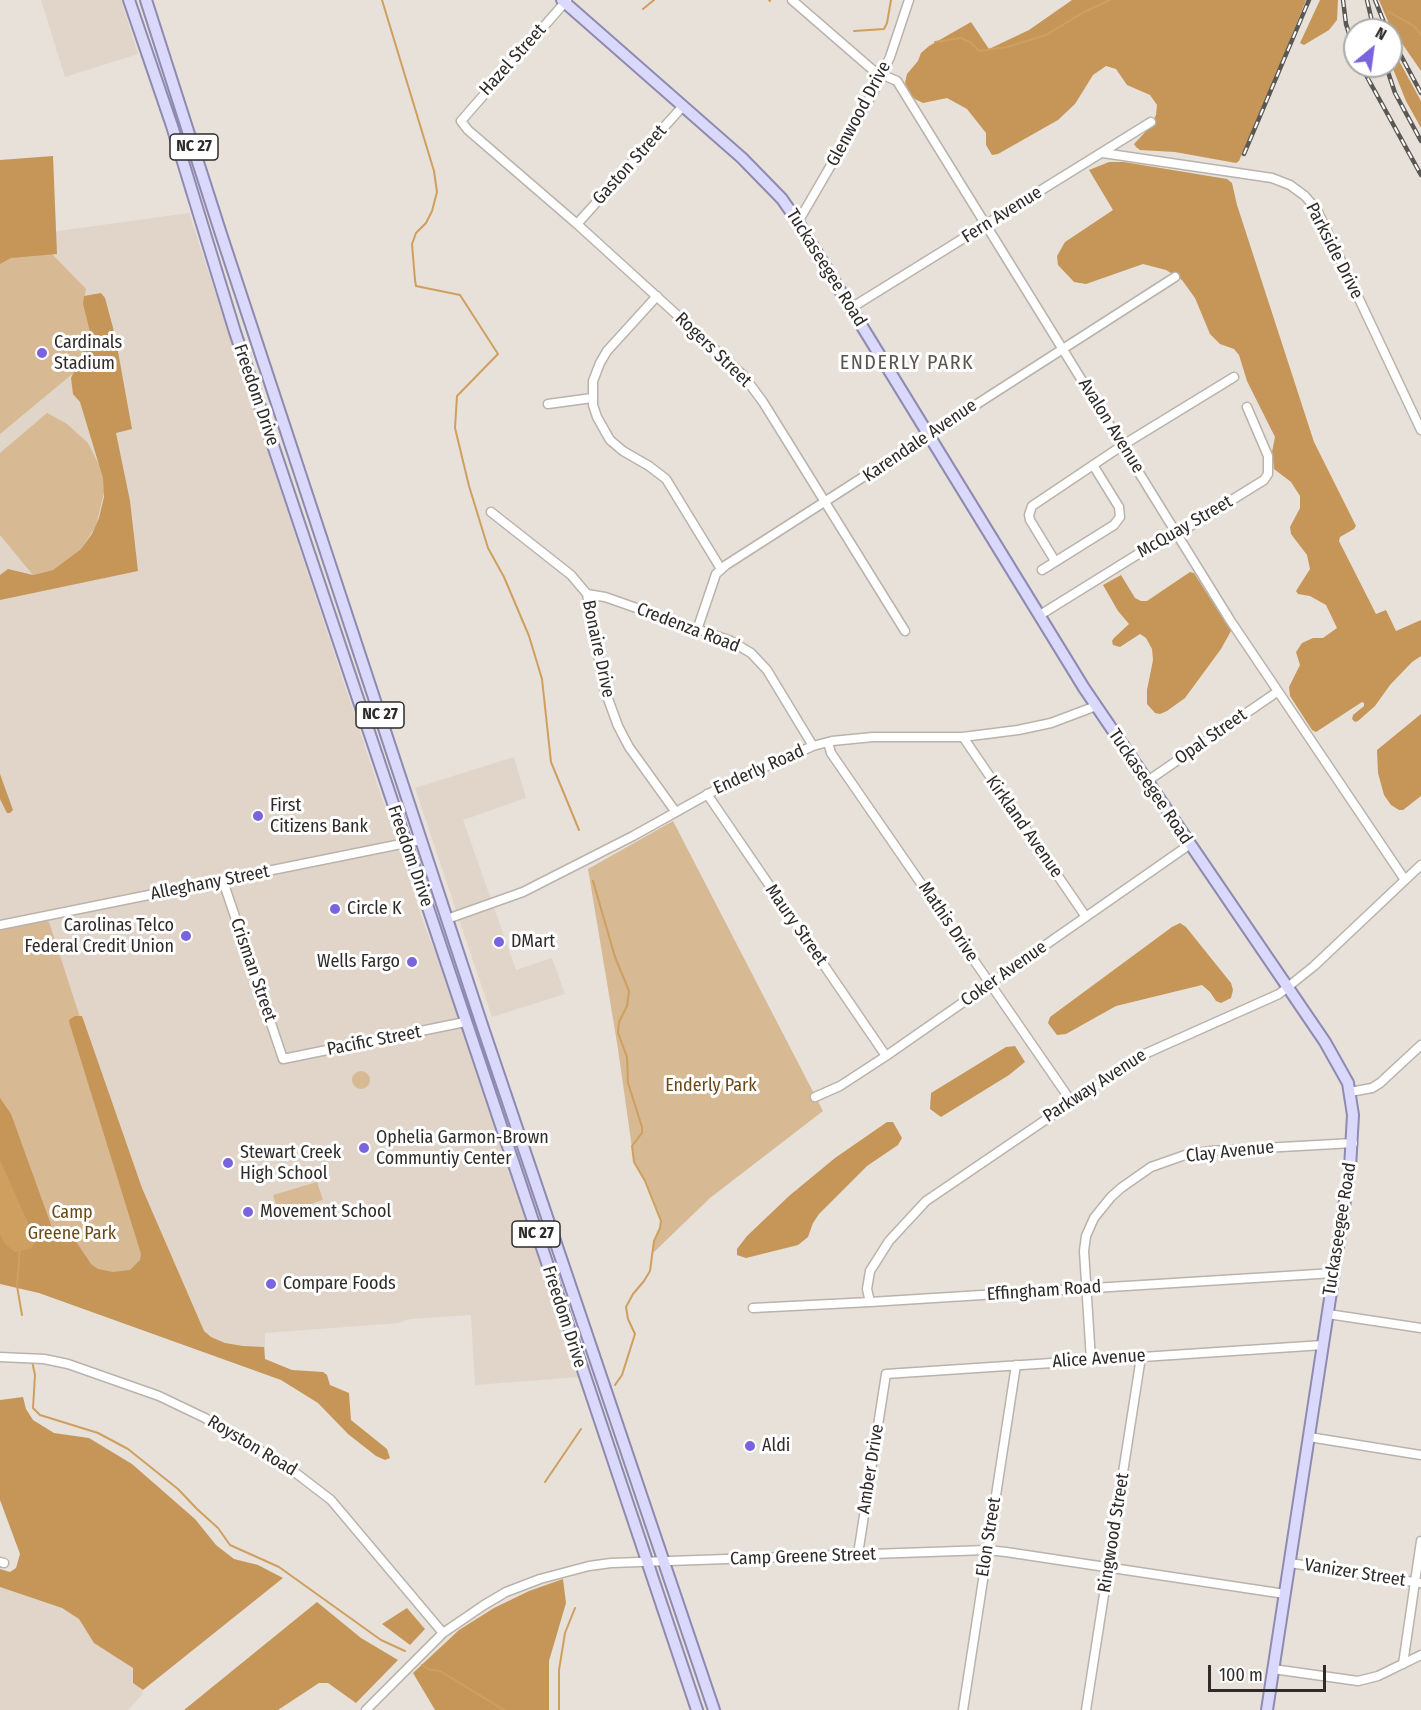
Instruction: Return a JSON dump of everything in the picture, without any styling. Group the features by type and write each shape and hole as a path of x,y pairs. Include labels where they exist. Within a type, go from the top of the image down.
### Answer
{"main road":[{"name":"Freedom Drive","path":"129,0 172,126 235,333 697,1710"},
{"name":"Freedom Drive","path":"146,0 447,919 714,1710"},
{"name":"Tuckaseegee Road","path":"564,1 764,179 798,222 1096,706 1288,988 1343,1073 1350,1092 1353,1143 1267,1710"},
{"path":"207,241 222,237"},
{"path":"308,546 323,542"},
{"path":"465,1022 477,1026 494,1078 507,1096"},
{"path":"540,1244 553,1260 564,1292 567,1295 573,1294"}],"street":[{"name":"Avalon Avenue","path":"792,0 874,72 897,81 1277,692 1405,880"},
{"name":"Glenwood Drive","path":"798,222 882,75 909,0"},
{"name":"Hazel Street","path":"461,121 564,1"},
{"name":"Gaston Street","path":"577,224 683,106"},
{"name":"Rogers Street","path":"461,121 468,130 577,224 743,375 753,387 826,502 905,631"},
{"name":"Fern Avenue","path":"851,308 1151,122"},
{"name":"Parkside Drive","path":"1103,153 1272,178 1290,184 1305,196 1317,210 1421,430"},
{"name":"Karendale Avenue","path":"721,569 1175,277"},
{"path":"657,296 607,351 595,375 592,398 597,417 606,434 623,451 666,479 721,569 716,574 697,630"},
{"path":"1055,561 1030,520 1029,511 1036,501 1234,378"},
{"path":"548,404 592,398"},
{"name":"McQuay Street","path":"1040,615 1264,480 1268,474 1268,456 1247,407"},
{"path":"1042,570 1114,525 1120,517 1119,507 1093,465"},
{"name":"Bonaire Drive","path":"491,512 571,575 587,594 604,688 618,726 629,747 675,811"},
{"name":"Credenza Road","path":"587,594 605,597 731,641 759,660 781,690 813,746"},
{"name":"Opal Street","path":"1146,782 1277,692"},
{"name":"Enderly Road","path":"447,919 523,892 633,836 707,794 761,767 813,746 873,737 963,737 1051,723 1096,706"},
{"name":"Kirkland Avenue","path":"963,737 1086,917"},
{"name":"Mathis Drive","path":"828,742 831,753 1071,1101"},
{"name":"Maury Street","path":"707,794 886,1056"},
{"name":"Alleghany Street","path":"0,925 421,840"},
{"name":"Coker Avenue","path":"815,1097 840,1086 886,1056 1190,845"},
{"name":"Parkway Avenue","path":"870,1302 867,1289 870,1271 880,1253 902,1225 939,1190 1138,1057 1275,996 1288,988 1421,865"},
{"name":"Crisman Street","path":"223,880 283,1059"},
{"name":"Pacific Street","path":"283,1059 465,1022"},
{"path":"1350,1092 1372,1088 1380,1083 1421,1045"},
{"name":"Clay Avenue","path":"1091,1360 1084,1251 1086,1236 1094,1218 1116,1192 1150,1167 1173,1158 1210,1152 1353,1143"},
{"name":"Effingham Road","path":"753,1308 1334,1273"},
{"path":"1328,1314 1421,1328"},
{"name":"Alice Avenue","path":"884,1383 886,1374 1323,1345"},
{"name":"Royston Road","path":"0,1357 44,1359 68,1364 159,1396 205,1418 288,1467 331,1500 443,1633"},
{"name":"Ringwood Street","path":"1086,1710 1141,1357"},
{"name":"Elon Street","path":"963,1710 1016,1365"},
{"name":"Amber Drive","path":"858,1554 884,1383"},
{"path":"1309,1437 1421,1455"},
{"path":"1403,1664 1418,1583 1421,1541"},
{"name":"Camp Greene Street","path":"366,1710 443,1633 484,1605 506,1592 540,1579 589,1566 611,1563 987,1550 1285,1594"},
{"name":"Vanizer Street","path":"1290,1563 1418,1583"},
{"path":"1273,1669 1358,1681 1377,1677 1421,1655"}],"shaded area":[{"path":"41,0 121,0 138,54 65,77"},
{"path":"1072,0 1306,0 1239,161 1236,163 1175,152 1140,150 1134,144 1151,126 1157,105 1150,95 1127,85 1116,69 1106,66 1093,75 1075,104 1058,120 998,154 992,155 986,145 986,133 967,109 947,98 923,103 911,95 905,83 907,74 918,61 921,53 929,46 971,22 989,49 1029,30"},
{"path":"1320,0 1338,0 1337,20 1329,30 1304,45 1300,43"},
{"path":"1379,0 1421,0 1421,71 1403,45 1403,18 1387,18"},
{"path":"1403,68 1421,101 1421,128 1397,78 1403,78"},
{"path":"53,156 57,254 11,258 0,264 0,160"},
{"path":"1109,162 1124,162 1227,179 1232,183 1237,205 1314,442 1356,526 1340,537 1339,541 1376,614 1386,610 1396,631 1421,620 1421,656 1412,662 1390,685 1375,706 1358,721 1355,722 1352,719 1353,715 1364,706 1362,702 1316,732 1312,730 1290,696 1289,687 1300,665 1296,652 1302,643 1313,638 1323,638 1337,628 1326,605 1310,596 1298,594 1296,591 1310,569 1307,555 1291,534 1290,527 1300,508 1300,496 1291,482 1274,469 1272,452 1275,437 1247,381 1239,355 1234,349 1220,344 1210,334 1195,298 1182,280 1166,270 1143,264 1086,284 1074,282 1058,265 1057,256 1065,242 1113,210 1089,170"},
{"path":"189,213 397,844 0,923 0,239"},
{"path":"101,293 105,298 115,335 132,429 116,433 130,501 138,571 0,600 0,575 8,569 33,575 53,570 81,549 92,534 99,518 104,497 103,478 80,402 73,394 71,378 91,336 83,304 84,296"},
{"path":"1190,572 1194,573 1231,631 1221,649 1185,698 1167,711 1160,714 1155,713 1147,704 1147,690 1153,660 1152,649 1146,638 1140,634 1120,647 1113,645 1114,638 1129,624 1118,611 1103,585 1121,575 1135,598 1147,601"},
{"path":"1421,714 1421,796 1403,810 1399,810 1391,805 1384,795 1378,773 1377,750"},
{"path":"514,757 526,798 463,820 516,970 552,958 565,994 492,1017 415,788"},
{"path":"0,774 13,810 10,813 7,813 0,799"},
{"path":"399,847 425,927 463,1021 557,1303 579,1377 475,1385 471,1315 265,1333 265,1364 184,1337 47,918"},
{"path":"1180,923 1186,927 1231,983 1233,990 1231,998 1221,1003 1216,1001 1202,985 1116,1006 1066,1034 1057,1035 1048,1023 1050,1017"},
{"path":"75,1016 82,1016 142,1188 204,1331 225,1343 264,1347 265,1359 292,1370 323,1372 327,1375 330,1385 349,1393 351,1420 387,1449 390,1458 385,1460 376,1456 348,1434 318,1403 281,1380 39,1293 0,1284 0,1098 11,1114 54,1233 61,1238 75,1240 91,1264 98,1269 113,1272 130,1270 140,1260 141,1254 70,1025 69,1020"},
{"path":"1015,1046 1025,1062 1009,1075 941,1117 930,1109 931,1093 1006,1047"},
{"path":"887,1122 893,1122 902,1138 898,1145 867,1166 819,1214 808,1237 798,1245 746,1258 737,1255 737,1249 747,1236 789,1196 835,1158"},
{"path":"0,1160 36,1241 31,1249 15,1252 5,1244 0,1235"},
{"path":"23,1397 26,1409 33,1420 54,1433 89,1438 132,1464 195,1519 216,1545 234,1559 258,1565 283,1578 143,1690 133,1683 133,1668 94,1643 79,1619 62,1608 0,1587 0,1569 10,1572 16,1568 20,1554 0,1500 0,1400"},
{"path":"563,1579 566,1603 549,1661 549,1710 435,1710 413,1673 459,1630 494,1608 529,1591"},
{"path":"0,1587 62,1608 79,1619 95,1643 133,1668 133,1683 143,1690 142,1695 128,1710 0,1710"},
{"path":"317,1602 361,1638 398,1660 356,1703 328,1683 319,1683 278,1710 184,1710"},
{"path":"407,1608 425,1629 410,1645 382,1624"}],"green space":[{"name":"Cardinals Stadium","path":"51,253 86,289 83,304 91,336 77,370 0,434 0,256"},
{"path":"47,413 67,424 88,443 101,469 105,488 96,526 81,549 53,570 33,575 0,535 0,453"},
{"name":"Enderly Park","path":"673,821 823,1111 710,1198 652,1254 661,1221 645,1181 634,1162 588,869"},
{"name":"Camp Greene Park","path":"47,918 184,1337 84,1301 0,1282 0,927"},
{"path":"361,1071 369,1076 370,1080 365,1088 361,1089 353,1084 352,1080 357,1072"},
{"path":"317,1182 323,1200 279,1214 273,1195"}],"waterway":[{"path":"382,0 434,171 437,192 432,211 426,223 416,233 412,244 416,286 460,295 498,354 457,396 455,428 469,486 488,548 504,577 529,636 542,679 551,762 579,830"},
{"path":"643,9 654,0"},
{"path":"854,31 884,29 891,0"},
{"path":"935,42 961,38 970,42 979,51 1007,47 1046,35 1084,12 1110,0"},
{"path":"1389,12 1414,26 1421,35"},
{"path":"593,881 615,957 629,991 627,1006 619,1022 618,1033 627,1057 628,1083 642,1127 642,1133 632,1146 634,1162 645,1181 661,1221 654,1241 650,1271 626,1307 628,1319 635,1334 622,1375 615,1385"},
{"path":"20,1249 17,1286 22,1315"},
{"path":"32,1361 35,1375 33,1408 40,1415 98,1433 128,1449 178,1489 218,1528 230,1545 279,1567 381,1640 405,1651"},
{"path":"545,1482 581,1429"},
{"path":"559,1710 559,1670 565,1633 575,1608"},
{"path":"422,1665 428,1669 440,1671 504,1710"}],"railway":[{"path":"1244,154 1309,0"},
{"path":"1343,0 1345,18"},
{"path":"1367,0 1371,18"},
{"path":"1375,0 1382,18"},
{"path":"1403,59 1421,93"},
{"path":"1368,78 1421,175"},
{"path":"1390,78 1395,93 1421,141"}],"place":[{"name":"Cardinals Stadium","path":"42,353"},
{"name":"First Citizens Bank","path":"258,816"},
{"name":"Circle K","path":"335,909"},
{"name":"Carolinas Telco Federal Credit Union","path":"186,936"},
{"name":"DMart","path":"499,942"},
{"name":"Wells Fargo","path":"412,962"},
{"name":"Ophelia Garmon-Brown Communtiy Center","path":"364,1148"},
{"name":"Stewart Creek High School","path":"228,1163"},
{"name":"Movement School","path":"248,1212"},
{"name":"Compare Foods","path":"271,1284"},
{"name":"Aldi","path":"750,1446"}],"district":[{"name":"ENDERLY PARK","path":"907,363"}]}
